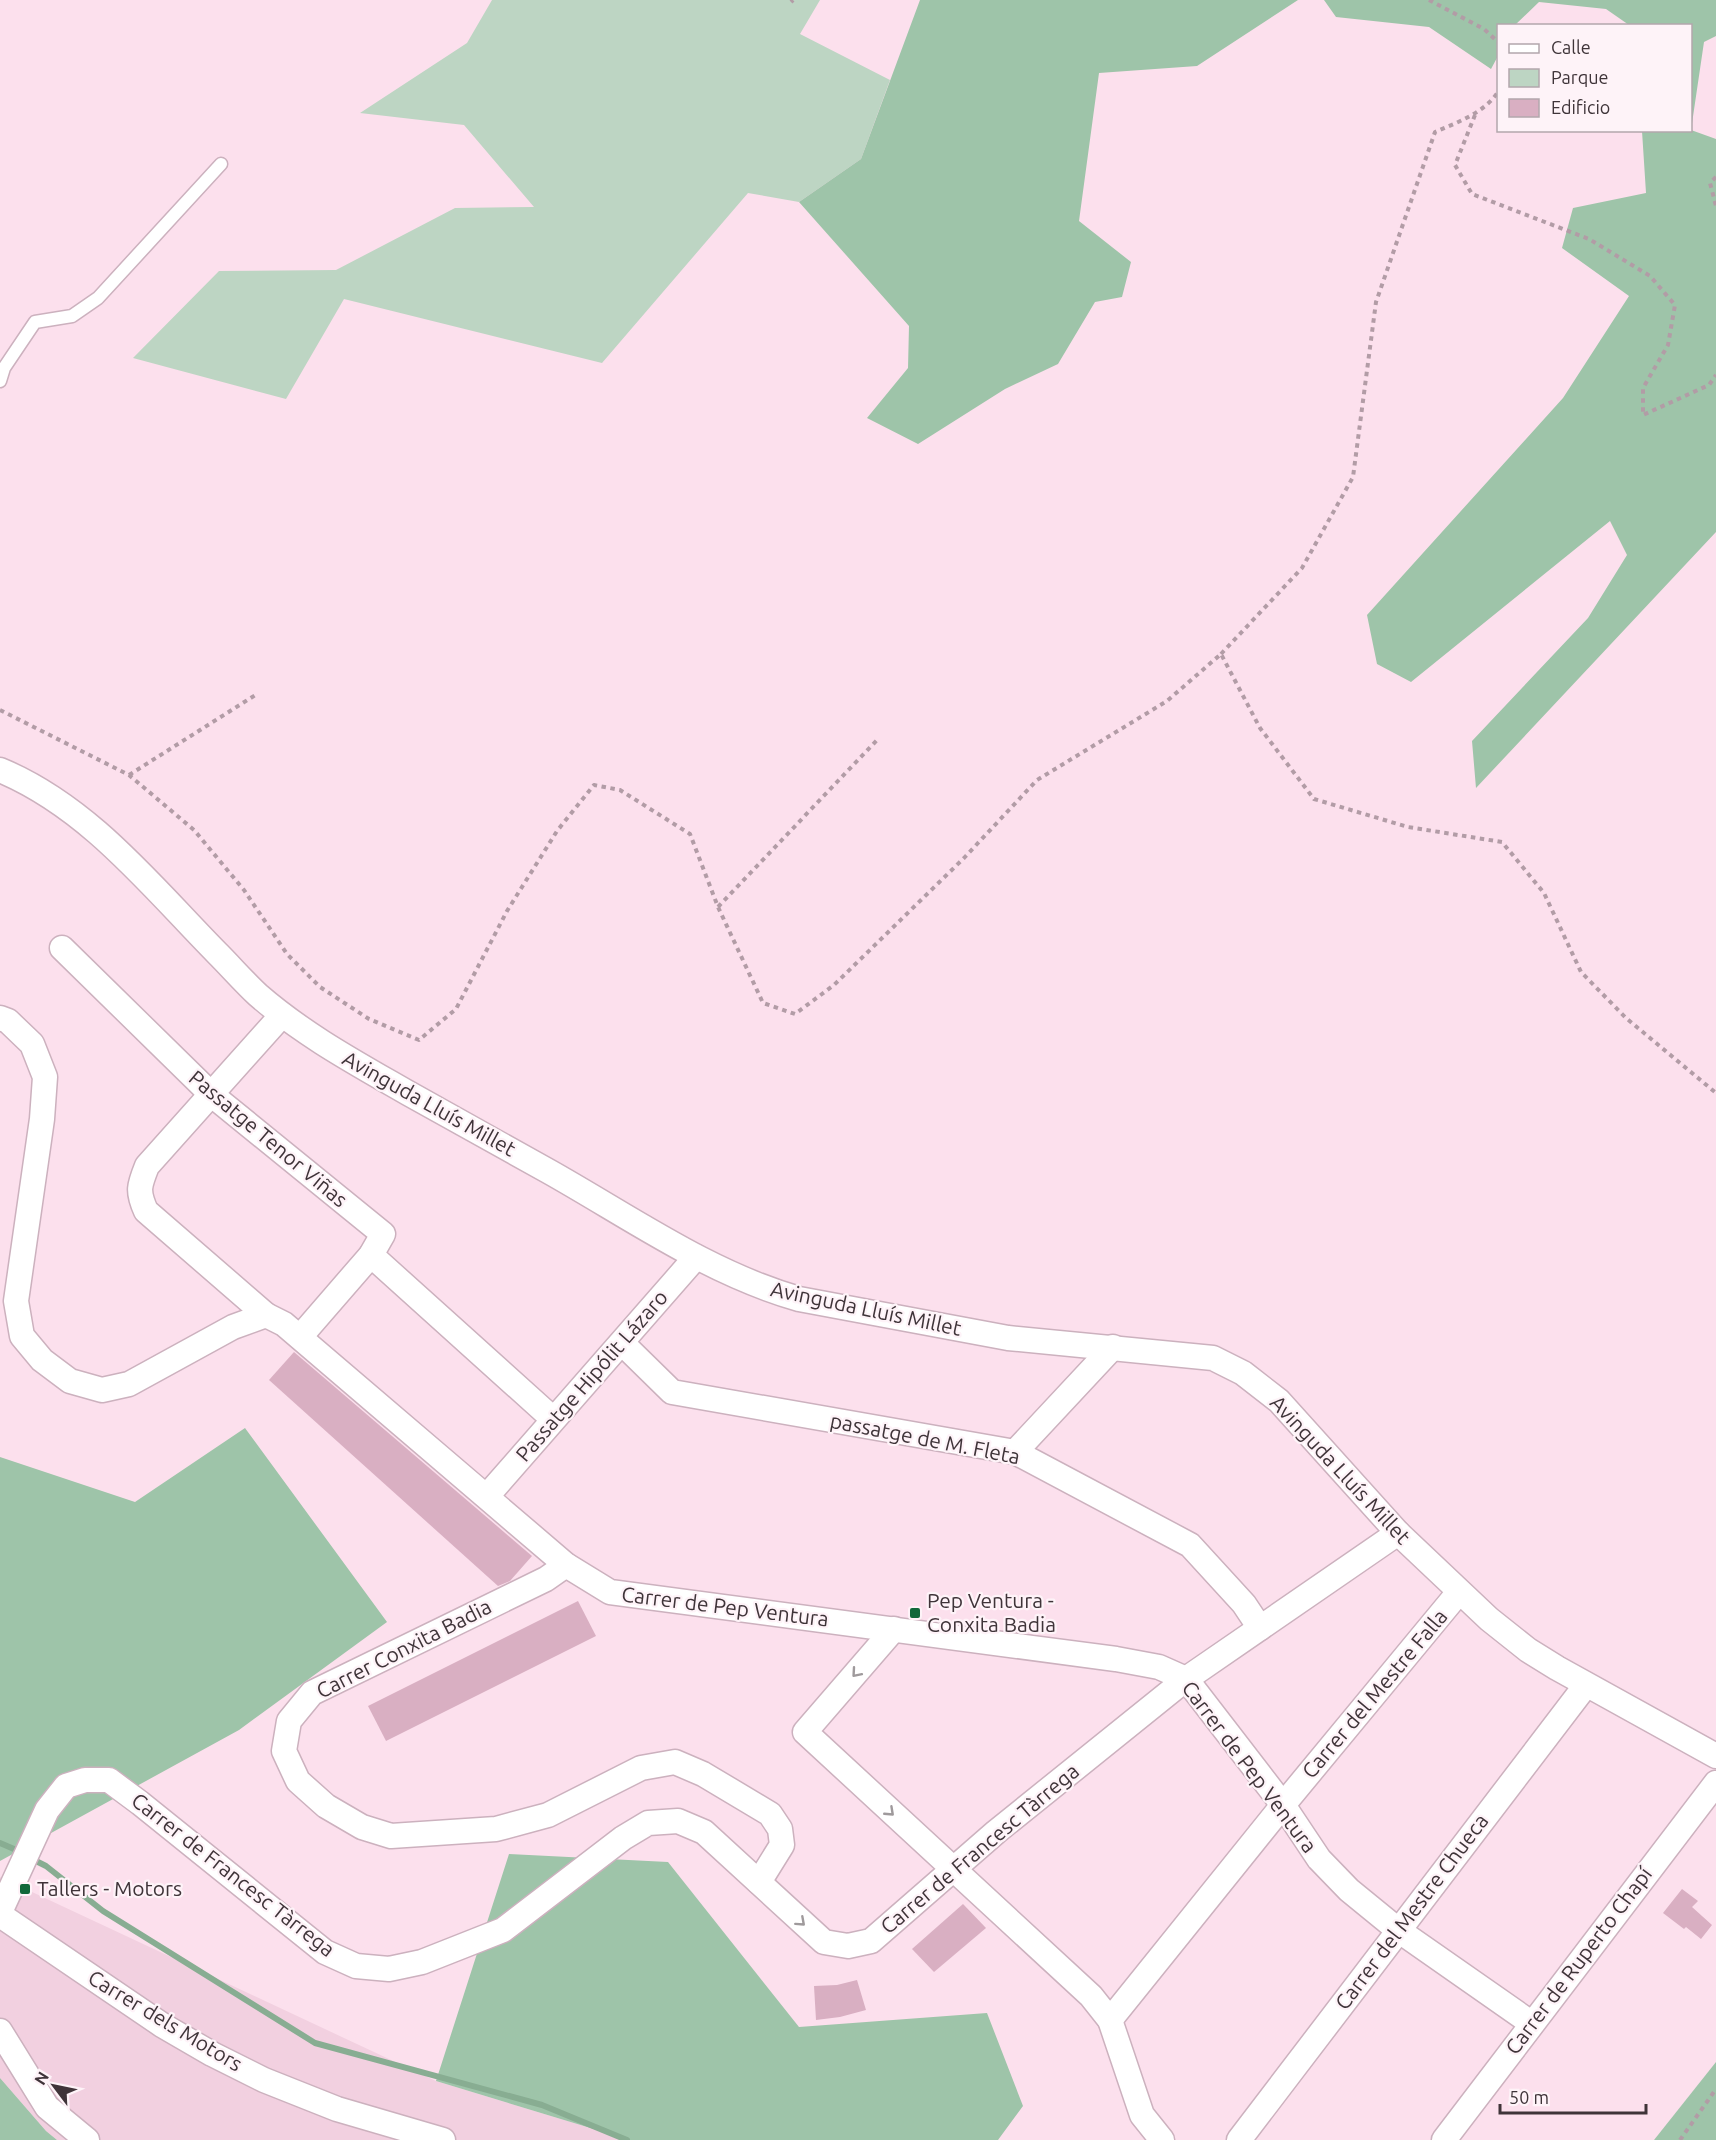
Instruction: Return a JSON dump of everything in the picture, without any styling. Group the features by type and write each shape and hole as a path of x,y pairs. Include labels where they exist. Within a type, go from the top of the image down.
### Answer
{"street":[{"name":"Avinguda Lluís Millet","path":"0,770 58,800 94,829 255,992 282,1016 348,1059 696,1257 768,1290 799,1299 1008,1338 1213,1358 1243,1373 1279,1401 1398,1533 1489,1619 1528,1650 1586,1685 1716,1756"},
{"name":"Passatge Tenor Viñas","path":"62,948 212,1095 383,1234 371,1255 300,1336"},
{"name":"Carrer de Pep Ventura","path":"282,1016 147,1166 141,1182 140,1196 146,1211 266,1315 284,1324 300,1336 566,1564 610,1592 1116,1659 1159,1667 1186,1679 1283,1805 1318,1859 1349,1890 1398,1930 1531,2024"},
{"path":"0,1018 8,1021 32,1044 45,1077 42,1119 16,1301 22,1336 42,1360 70,1381 102,1390 129,1384 233,1327 266,1315"},
{"path":"371,1255 553,1419"},
{"name":"Passatge Hipólit Lázaro","path":"488,1496 696,1257"},
{"name":"passatge de M. Fleta","path":"622,1343 672,1392 1016,1452 1190,1545 1244,1604 1260,1628"},
{"path":"1016,1452 1113,1347"},
{"name":"Carrer de Francesc Tàrrega","path":"0,1913 47,1810 66,1786 86,1780 109,1780 325,1952 356,1966 389,1969 422,1962 502,1930 623,1838 648,1823 678,1821 704,1832 824,1942 848,1946 871,1941 996,1832 1186,1679 1398,1533"},
{"name":"Carrer Conxita Badia","path":"566,1564 546,1579 312,1693 289,1721 284,1751 298,1780 326,1806 362,1827 392,1836 442,1834 496,1829 548,1815 641,1768 675,1762 704,1774 770,1814 780,1829 782,1845 759,1882"},
{"name":"Carrer del Mestre Falla","path":"1110,2020 1459,1592"},
{"path":"894,1629 805,1732 1091,1996 1110,2020 1138,2105 1152,2137"},
{"name":"Carrer del Mestre Chueca","path":"1239,2140 1586,1685"},
{"name":"Carrer de Ruperto Chapí","path":"1444,2140 1716,1783"},
{"name":"Carrer dels Motors","path":"0,1913 162,2025 212,2054 264,2080 338,2109 443,2140"},
{"path":"0,2031 47,2107 87,2140"}],"lane":[{"path":"0,381 4,368 35,322 72,316 98,297 221,164"}],"path":[{"path":"1430,0 1484,29 1497,41"},
{"path":"0,710 129,775 194,830 244,890 287,954 320,987 369,1019 419,1040 456,1009 507,911 557,831 594,785 620,790 690,834 718,908 763,1003 795,1014 834,984 964,858 1038,780 1167,701 1221,654 1302,568 1353,477 1376,302 1435,132 1475,114 1497,94"},
{"path":"1475,114 1455,165 1472,194 1589,239 1650,276 1675,305 1668,345 1643,388 1643,415 1709,385 1716,375"},
{"path":"1716,177 1710,183 1716,206"},
{"path":"1221,654 1260,728 1314,799 1408,826 1502,842 1544,893 1581,972 1626,1018 1716,1093"},
{"path":"129,775 257,694"},
{"path":"718,908 877,740"},
{"path":"1680,2140 1716,2089"}],"shaded area":[{"path":"0,1877 436,2081 630,2140 57,2140 46,2131 0,2078"}],"green space":[{"path":"492,0 820,0 800,34 890,80 861,159 799,202 748,193 602,363 344,299 286,399 133,358 219,271 336,270 455,208 534,207 464,125 360,113 467,43"},
{"path":"920,0 1298,0 1197,66 1099,73 1079,221 1131,262 1122,297 1095,302 1058,364 1005,389 918,444 867,418 908,368 909,326 799,202 861,159"},
{"path":"1324,0 1716,0 1716,36 1704,42 1692,123 1692,24 1628,24 1606,9 1539,2 1516,24 1497,24 1497,58 1491,69 1429,27 1336,17"},
{"path":"1692,130 1716,139 1716,532 1476,788 1472,741 1588,618 1627,555 1610,521 1411,682 1377,664 1367,615 1563,398 1629,296 1562,248 1573,208 1646,193 1642,132"},
{"path":"245,1428 387,1622 239,1730 0,1861 0,1457 135,1502"},
{"path":"509,1854 668,1862 799,2027 987,2013 1023,2106 998,2140 630,2140 436,2081"},
{"path":"1716,2062 1716,2140 1654,2140"},
{"path":"0,2078 46,2131 57,2140 0,2140"}],"building":[{"path":"294,1352 532,1556 510,1581 498,1586 269,1380"},
{"path":"578,1601 596,1636 386,1741 368,1706"},
{"path":"1682,1889 1698,1901 1692,1907 1712,1925 1701,1939 1663,1913"},
{"path":"963,1904 986,1928 934,1972 912,1949"},
{"path":"857,1980 866,2010 816,2020 814,1986 837,1985"}],"waterway":[{"path":"0,1843 21,1852"},
{"path":"30,1858 46,1866 103,1911 315,2043 542,2105 627,2140"}],"place":[{"name":"Pep Ventura - Conxita Badia","path":"915,1613"},
{"name":"Tallers - Motors","path":"25,1889"}]}
